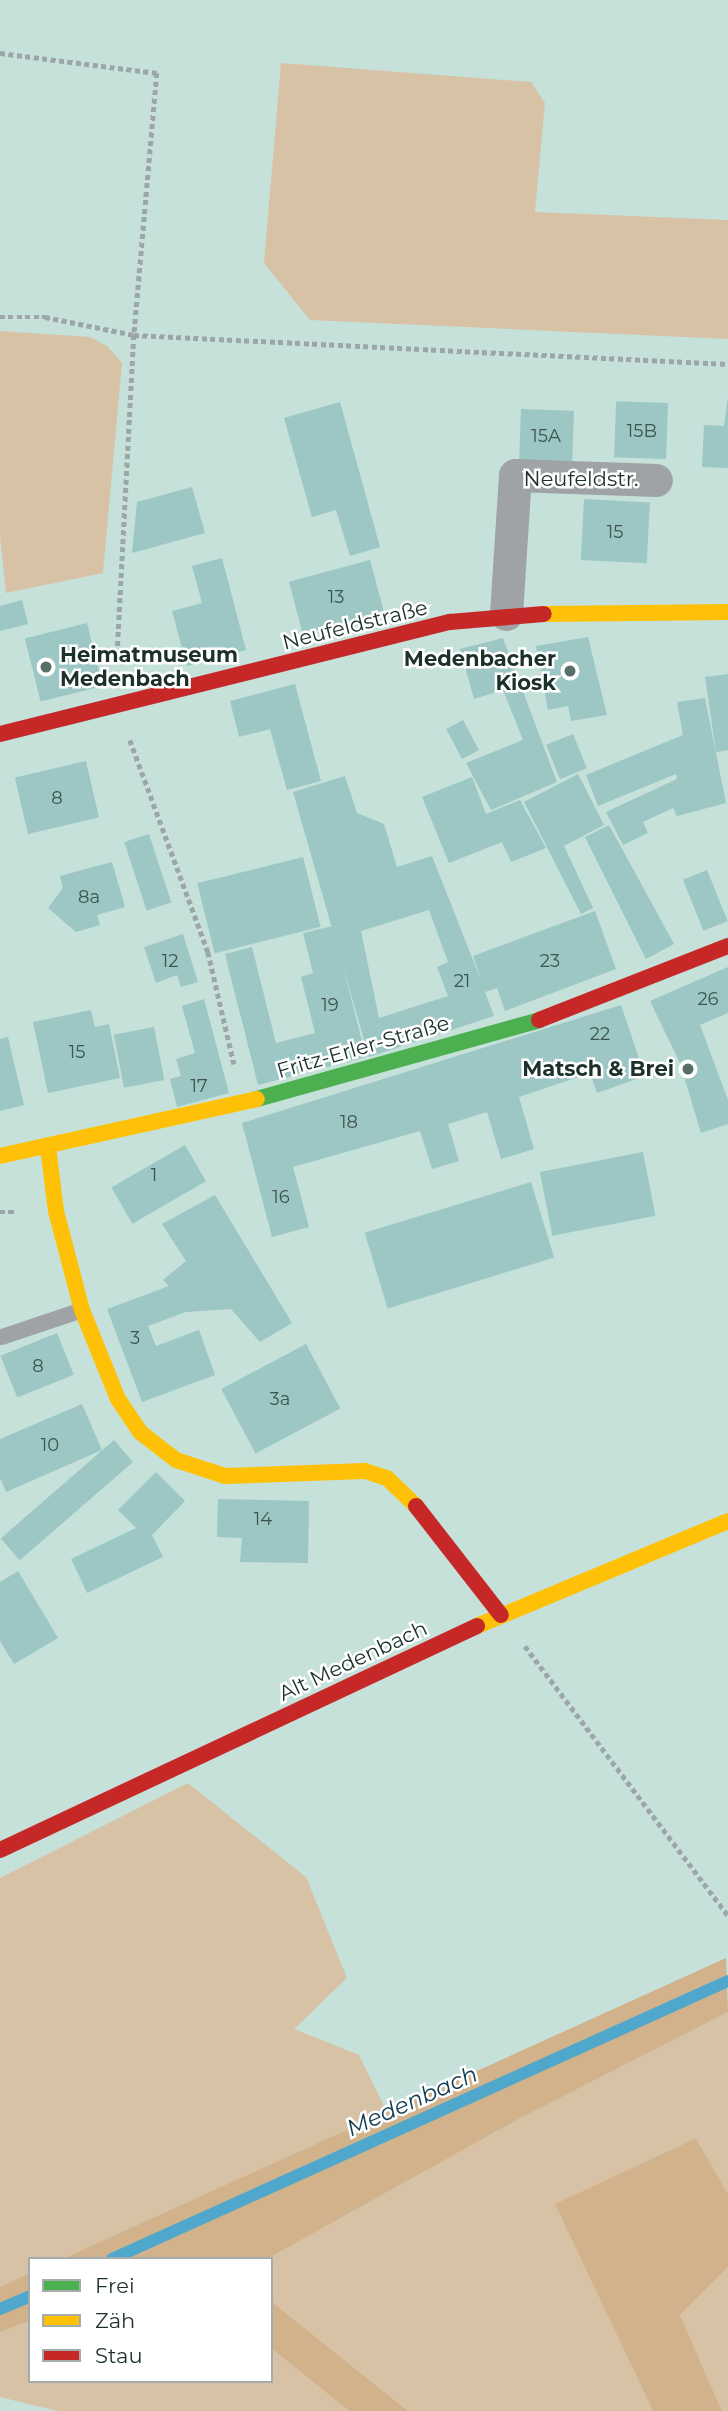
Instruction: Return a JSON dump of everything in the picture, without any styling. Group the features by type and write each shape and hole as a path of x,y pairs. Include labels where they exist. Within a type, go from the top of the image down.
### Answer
{"street":[{"name":"Neufeldstr.","path":"506,614 515,475 656,480"},
{"name":"Neufeldstraße","path":"0,734 450,622 506,614 728,612"},
{"name":"Fritz-Erler-Straße","path":"0,1156 243,1103 550,1017 728,946"},
{"path":"48,1147 56,1211 82,1310 118,1399 154,1445 200,1471 225,1476 365,1471 387,1478 405,1493 501,1615"},
{"name":"Alt Medenbach","path":"0,1850 501,1615 728,1521"}],"lane":[{"path":"2,1337 82,1310"}],"path":[{"path":"0,53 157,73 134,335 116,629 117,706 208,952 243,1103"},
{"path":"0,317 45,317 134,335 728,364"},
{"path":"501,1615 728,1915"}],"shaded area":[{"path":"281,63 531,82 545,103 535,212 728,220 728,339 310,320 264,263"},
{"path":"0,331 90,337 107,346 122,363 103,573 6,593 0,536"},
{"path":"188,1783 306,1877 347,1978 294,2029 359,2055 387,2112 66,2257 28,2257 28,2274 0,2287 0,1878"},
{"path":"726,1958 728,2012 515,2121 271,2257 66,2257"},
{"path":"728,2012 728,2194 696,2138 556,2204 653,2411 408,2411 273,2303 273,2257 271,2257 515,2121"},
{"path":"696,2138 728,2194 728,2267 680,2315 722,2411 653,2411 555,2204"},
{"path":"728,2267 728,2411 722,2411 680,2315"},
{"path":"28,2274 28,2322 0,2332 0,2287"},
{"path":"273,2303 408,2411 349,2411 273,2350"},
{"path":"28,2322 28,2383 273,2383 273,2350 349,2411 57,2411 0,2397 0,2332"}],"building":[{"path":"728,397 728,468 702,467 704,425 724,426"},
{"path":"616,401 668,403 666,459 614,457"},
{"path":"340,402 380,547 350,556 336,510 312,517 284,418"},
{"path":"521,409 574,411 572,463 519,461"},
{"path":"192,487 205,533 132,553 137,502"},
{"path":"584,499 650,502 647,563 581,560"},
{"path":"222,558 246,650 187,666 172,611 202,603 192,566"},
{"path":"370,560 384,612 303,634 289,582"},
{"path":"22,600 28,624 0,631 0,606"},
{"path":"87,623 103,686 41,702 25,638"},
{"path":"588,637 607,715 571,721 568,706 548,710 536,646"},
{"path":"503,638 557,782 491,810 466,763 523,740 503,690 474,699 460,649"},
{"path":"728,674 728,750 716,752 705,677"},
{"path":"295,684 321,781 287,790 270,729 239,737 230,701"},
{"path":"705,698 726,803 677,816 673,808 643,822 648,833 623,845 606,812 677,779 676,774 598,806 586,775 683,735 677,702"},
{"path":"463,720 479,750 462,759 446,729"},
{"path":"573,734 587,768 560,779 546,745"},
{"path":"86,761 99,818 28,834 15,777"},
{"path":"578,774 604,825 564,846 593,908 581,914 524,802"},
{"path":"345,776 357,813 384,824 397,867 432,856 482,983 473,956 595,911 616,969 505,1011 497,988 485,992 494,1016 369,1057 293,792","holes":["429,910 448,962 437,967 448,996 379,1018 361,931"]},
{"path":"472,777 486,814 520,800 546,848 511,862 502,842 449,863 422,797"},
{"path":"609,825 674,944 646,959 585,837"},
{"path":"149,834 171,902 147,911 124,842"},
{"path":"303,857 320,927 215,953 197,883"},
{"path":"112,862 125,907 97,915 100,925 76,932 48,908 63,888 60,876"},
{"path":"707,870 728,921 703,931 683,880"},
{"path":"333,926 366,1057 258,1085 225,954 252,947 276,1043 315,1033 301,977 313,973 303,933"},
{"path":"183,934 198,982 181,987 177,975 156,983 144,947"},
{"path":"728,967 728,1013 700,1025 728,1100 728,1124 701,1133 680,1063 650,1001"},
{"path":"204,999 229,1093 177,1107 170,1079 181,1076 176,1059 195,1053 182,1006"},
{"path":"621,1005 645,1076 597,1093 590,1073 519,1097 534,1149 501,1159 487,1112 448,1124 459,1161 432,1169 420,1131 293,1167 309,1227 272,1237 242,1123"},
{"path":"91,1010 95,1027 109,1024 120,1078 48,1093 33,1022"},
{"path":"154,1027 164,1080 124,1088 114,1035"},
{"path":"8,1037 24,1105 0,1111 0,1039"},
{"path":"185,1145 206,1181 132,1224 111,1188"},
{"path":"643,1152 655,1216 552,1236 540,1172"},
{"path":"531,1182 554,1258 388,1308 365,1233"},
{"path":"215,1195 292,1323 260,1342 231,1309 186,1312 148,1326 156,1346 199,1330 215,1375 142,1402 107,1309 169,1286 163,1280 186,1261 162,1224"},
{"path":"57,1333 74,1375 17,1398 0,1356"},
{"path":"306,1344 340,1408 256,1454 221,1389"},
{"path":"82,1404 102,1450 6,1492 0,1478 0,1439"},
{"path":"114,1440 133,1462 20,1560 1,1538"},
{"path":"156,1472 185,1501 152,1535 163,1557 87,1593 71,1559 136,1528 118,1510"},
{"path":"218,1499 309,1501 308,1563 240,1562 242,1538 217,1537"},
{"path":"18,1571 58,1638 14,1664 0,1641 0,1582"}],"waterway":[{"name":"Medenbach","path":"116,2257 728,1981"},
{"name":"Medenbach","path":"0,2309 28,2297"}],"traffic: fast":[{"path":"257,1099 539,1020"}],"traffic: slow":[{"path":"544,614 728,612"},
{"path":"0,1156 257,1099"},
{"path":"48,1147 56,1211 82,1310 118,1399 140,1432 176,1460 225,1476 365,1471 387,1478 416,1506"},
{"path":"477,1626 728,1521"}],"traffic: jam":[{"path":"0,734 450,622 544,614"},
{"path":"539,1020 728,946"},
{"path":"416,1506 501,1615"},
{"path":"0,1850 477,1626"}],"place":[{"name":"Heimatmuseum Medenbach","path":"46,667"},
{"name":"Medenbacher Kiosk","path":"570,671"},
{"name":"Matsch & Brei","path":"688,1069"}]}
